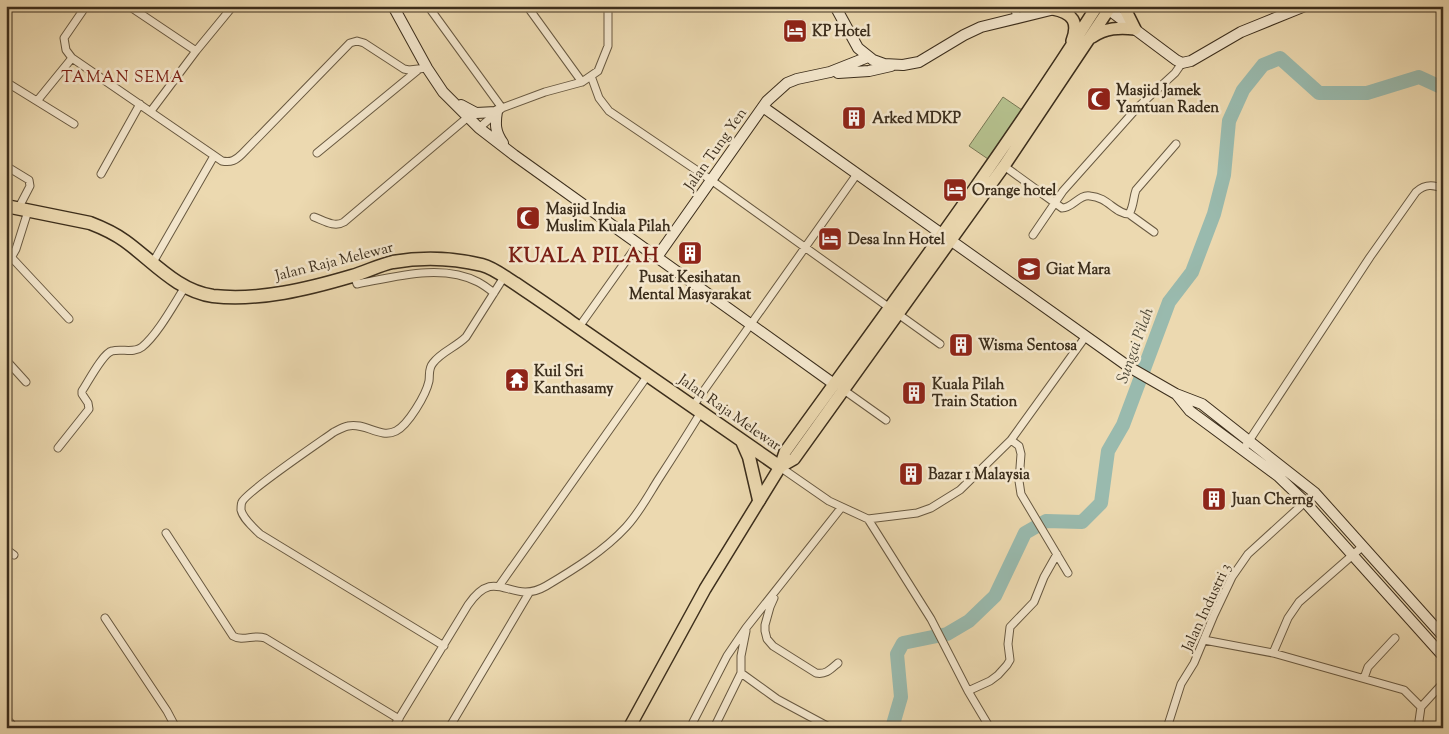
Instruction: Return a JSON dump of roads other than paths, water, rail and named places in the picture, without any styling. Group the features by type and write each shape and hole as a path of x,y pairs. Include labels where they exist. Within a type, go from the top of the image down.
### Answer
{"highway":[{"name":"Jalan Raja Melewar","path":"17,208 90,223 102,228 123,239 152,264 185,287 213,296 252,296 304,289 390,263 429,258 464,261 485,266 504,276 579,327 780,467"},
{"path":"741,440 749,457 759,500"}],"main road":[{"path":"1126,6 1126,11 1135,29"},
{"path":"947,237 1004,166 1091,38 1104,7"},
{"path":"629,728 705,590 780,467 784,452 839,387 947,237 1065,57 1104,7"},
{"path":"1056,8 1073,18 1075,25 1074,34 1065,57"},
{"path":"1091,38 1110,29 1121,27 1135,29"}],"street":[{"path":"86,6 64,38 66,50 72,58 214,156 228,163 238,158 354,41 364,42 404,69 422,69"},
{"path":"129,6 138,9 196,50"},
{"path":"151,111 196,50 233,6"},
{"path":"394,6 422,69 479,128 638,244 886,420"},
{"path":"428,6 498,110 495,126 498,136 514,155"},
{"path":"526,6 582,82"},
{"path":"439,87 468,109 481,113 498,110 544,92 582,82 598,71 608,46 608,6"},
{"path":"835,6 858,48 868,57 884,64 894,65 911,65 919,62 973,30 1067,6"},
{"path":"1013,6 1018,18"},
{"path":"1104,7 1182,63 1191,61 1241,32 1305,6"},
{"path":"830,72 868,57"},
{"path":"37,102 72,58"},
{"path":"1033,235 1063,191 1137,108 1175,73 1182,63"},
{"path":"830,72 869,72 894,65"},
{"path":"316,152 422,69"},
{"name":"Jalan Tung Yen","path":"657,257 763,107 778,90 787,83 797,79 830,72"},
{"path":"591,76 599,98 609,111 711,180 940,344"},
{"path":"6,82 74,124"},
{"path":"101,174 140,104"},
{"path":"763,107 1129,367 1176,394 1202,404 1250,440 1316,493 1443,636"},
{"path":"479,128 498,110"},
{"path":"314,217 340,225 468,117"},
{"path":"1129,214 1133,208 1133,198 1136,190 1176,144"},
{"path":"152,264 214,156"},
{"path":"6,166 29,180 30,186 17,208 12,258 6,267"},
{"path":"1004,166 1062,208 1066,208 1089,195 1105,199 1122,214 1129,214 1154,232"},
{"path":"393,728 468,605 480,591 486,587 499,586 521,593 529,593 543,588 598,551 625,528 634,517 697,409 751,324 857,174"},
{"path":"1243,450 1370,257 1416,192 1423,186 1429,185 1435,185 1443,189"},
{"path":"579,327 638,244"},
{"path":"12,258 69,319"},
{"path":"354,275 356,284 404,275 432,273 459,276 477,282 494,293"},
{"path":"444,646 260,534 241,511 241,503 246,497 334,432 346,426 364,426 386,434 395,432 404,426 412,417 426,390 429,383 429,369 433,363 466,337 504,276"},
{"path":"58,448 88,409 88,403 82,391 106,354 115,350 133,351 143,346 185,287"},
{"path":"780,467 841,508 868,519 916,513 931,508 960,490 1011,440 1086,336"},
{"path":"6,360 26,382"},
{"path":"499,586 648,375"},
{"path":"1176,394 1190,411 1278,476 1305,502 1443,656"},
{"path":"1011,440 1019,446 1021,454 1019,481 1021,494 1068,573"},
{"name":"Jalan Industri 3","path":"1166,728 1181,684 1194,664 1232,577 1248,554 1316,493"},
{"path":"693,722 727,656 746,628 841,508"},
{"path":"868,519 931,619 968,691 990,728"},
{"path":"166,533 233,636 242,639 258,636 265,638 399,719"},
{"path":"1273,653 1288,618 1299,602 1363,546"},
{"path":"6,549 14,555"},
{"path":"968,691 990,681 1007,666 1010,660 1008,644 1010,627 1034,602 1044,577 1057,554"},
{"path":"781,584 770,607 765,625 766,636 769,642 816,673 826,673 838,663"},
{"path":"449,728 529,593"},
{"path":"105,618 167,710 176,728"},
{"path":"714,728 741,673 741,656 746,628"},
{"path":"1364,678 1368,667 1396,638"},
{"path":"1204,640 1273,653 1404,690 1421,708"},
{"path":"741,673 745,678 777,699 831,728"},
{"path":"1418,728 1421,708 1441,687"},
{"path":"6,718 14,728"}],"waterway":[{"name":"Sungai Pilah","path":"892,728 901,697 897,654 903,643 947,634 969,621 995,596 1025,533 1046,521 1082,522 1101,503 1108,451 1123,425 1169,302 1192,272 1214,214 1224,175 1229,121 1243,90 1263,65 1280,58 1319,93 1367,93 1419,77 1443,88"}],"place":[{"name":"KP Hotel","path":"795,31"},
{"name":"Masjid Jamek Yamtuan Raden","path":"1099,99"},
{"name":"Arked MDKP","path":"854,118"},
{"name":"Orange hotel","path":"955,190"},
{"name":"Masjid India Muslim Kuala Pilah","path":"528,218"},
{"name":"Desa Inn Hotel","path":"830,239"},
{"name":"Pusat Kesihatan Mental Masyarakat","path":"690,253"},
{"name":"Giat Mara","path":"1029,269"},
{"name":"Wisma Sentosa","path":"961,345"},
{"name":"Kuil Sri Kanthasamy","path":"517,380"},
{"name":"Kuala Pilah Train Station","path":"914,393"},
{"name":"Bazar 1 Malaysia","path":"911,474"},
{"name":"Juan Cherng","path":"1214,499"}],"district":[{"name":"TAMAN SEMA","path":"123,76"},
{"name":"KUALA PILAH","path":"584,255"}]}
